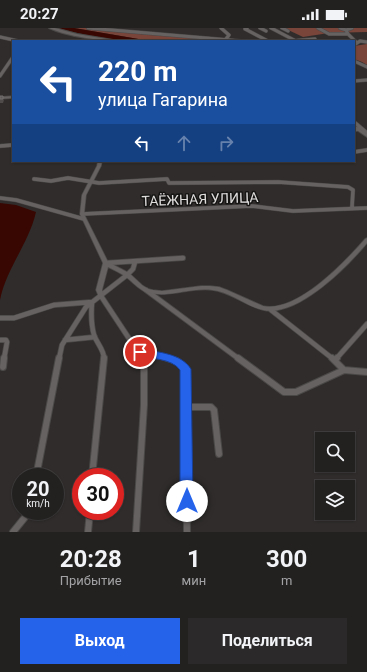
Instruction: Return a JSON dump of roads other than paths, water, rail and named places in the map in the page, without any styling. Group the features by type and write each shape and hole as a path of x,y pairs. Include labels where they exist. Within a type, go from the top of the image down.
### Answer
{"main road":[{"path":"51,28 93,39 104,40"},
{"path":"355,129 367,136"}],"street":[{"path":"88,28 234,40"},
{"path":"221,28 229,35 226,39"},
{"path":"245,28 262,40"},
{"path":"260,28 266,31"},
{"path":"271,28 294,40 315,39"},
{"path":"282,28 288,31"},
{"path":"318,28 329,34 348,34"},
{"path":"340,28 346,30 352,28"},
{"path":"346,30 354,40"},
{"path":"0,37 14,40"},
{"path":"357,43 361,39 367,38"},
{"path":"357,43 367,42"},
{"path":"0,76 12,59"},
{"path":"355,61 367,67"},
{"path":"0,66 12,65"},
{"path":"355,82 367,80"},
{"path":"0,98 12,97"},
{"path":"355,123 367,133"},
{"path":"0,146 12,146"},
{"path":"355,152 367,150"},
{"path":"100,162 92,181 84,195 83,216 106,263 109,266 128,275 284,392 296,392 344,370 367,372"},
{"path":"34,179 51,181 68,178 106,182 167,179 169,184 278,182 348,187 353,192 352,207"},
{"name":"ТАЁЖНАЯ УЛИЦА","path":"0,198 16,200 83,216 251,206 293,211 331,210 352,207 367,208"},
{"path":"271,310 295,301 329,278 367,240"},
{"path":"106,263 184,258"},
{"path":"38,468 62,345 86,307 128,275 135,262"},
{"path":"106,263 99,290 101,296 132,343 140,352 144,361 144,405 136,532"},
{"path":"146,290 161,292 212,287 222,290 271,310 335,360 344,370"},
{"path":"0,318 14,318 54,305 92,302"},
{"path":"92,302 91,312 95,337 104,351 93,468"},
{"path":"335,360 367,324"},
{"path":"65,340 95,337"},
{"path":"0,340 6,340 7,342 3,367"},
{"path":"140,352 171,359 182,364 185,369 187,532"},
{"path":"186,407 211,407 214,410 219,454"},
{"path":"13,532 23,520"},
{"path":"88,532 89,520"}]}
